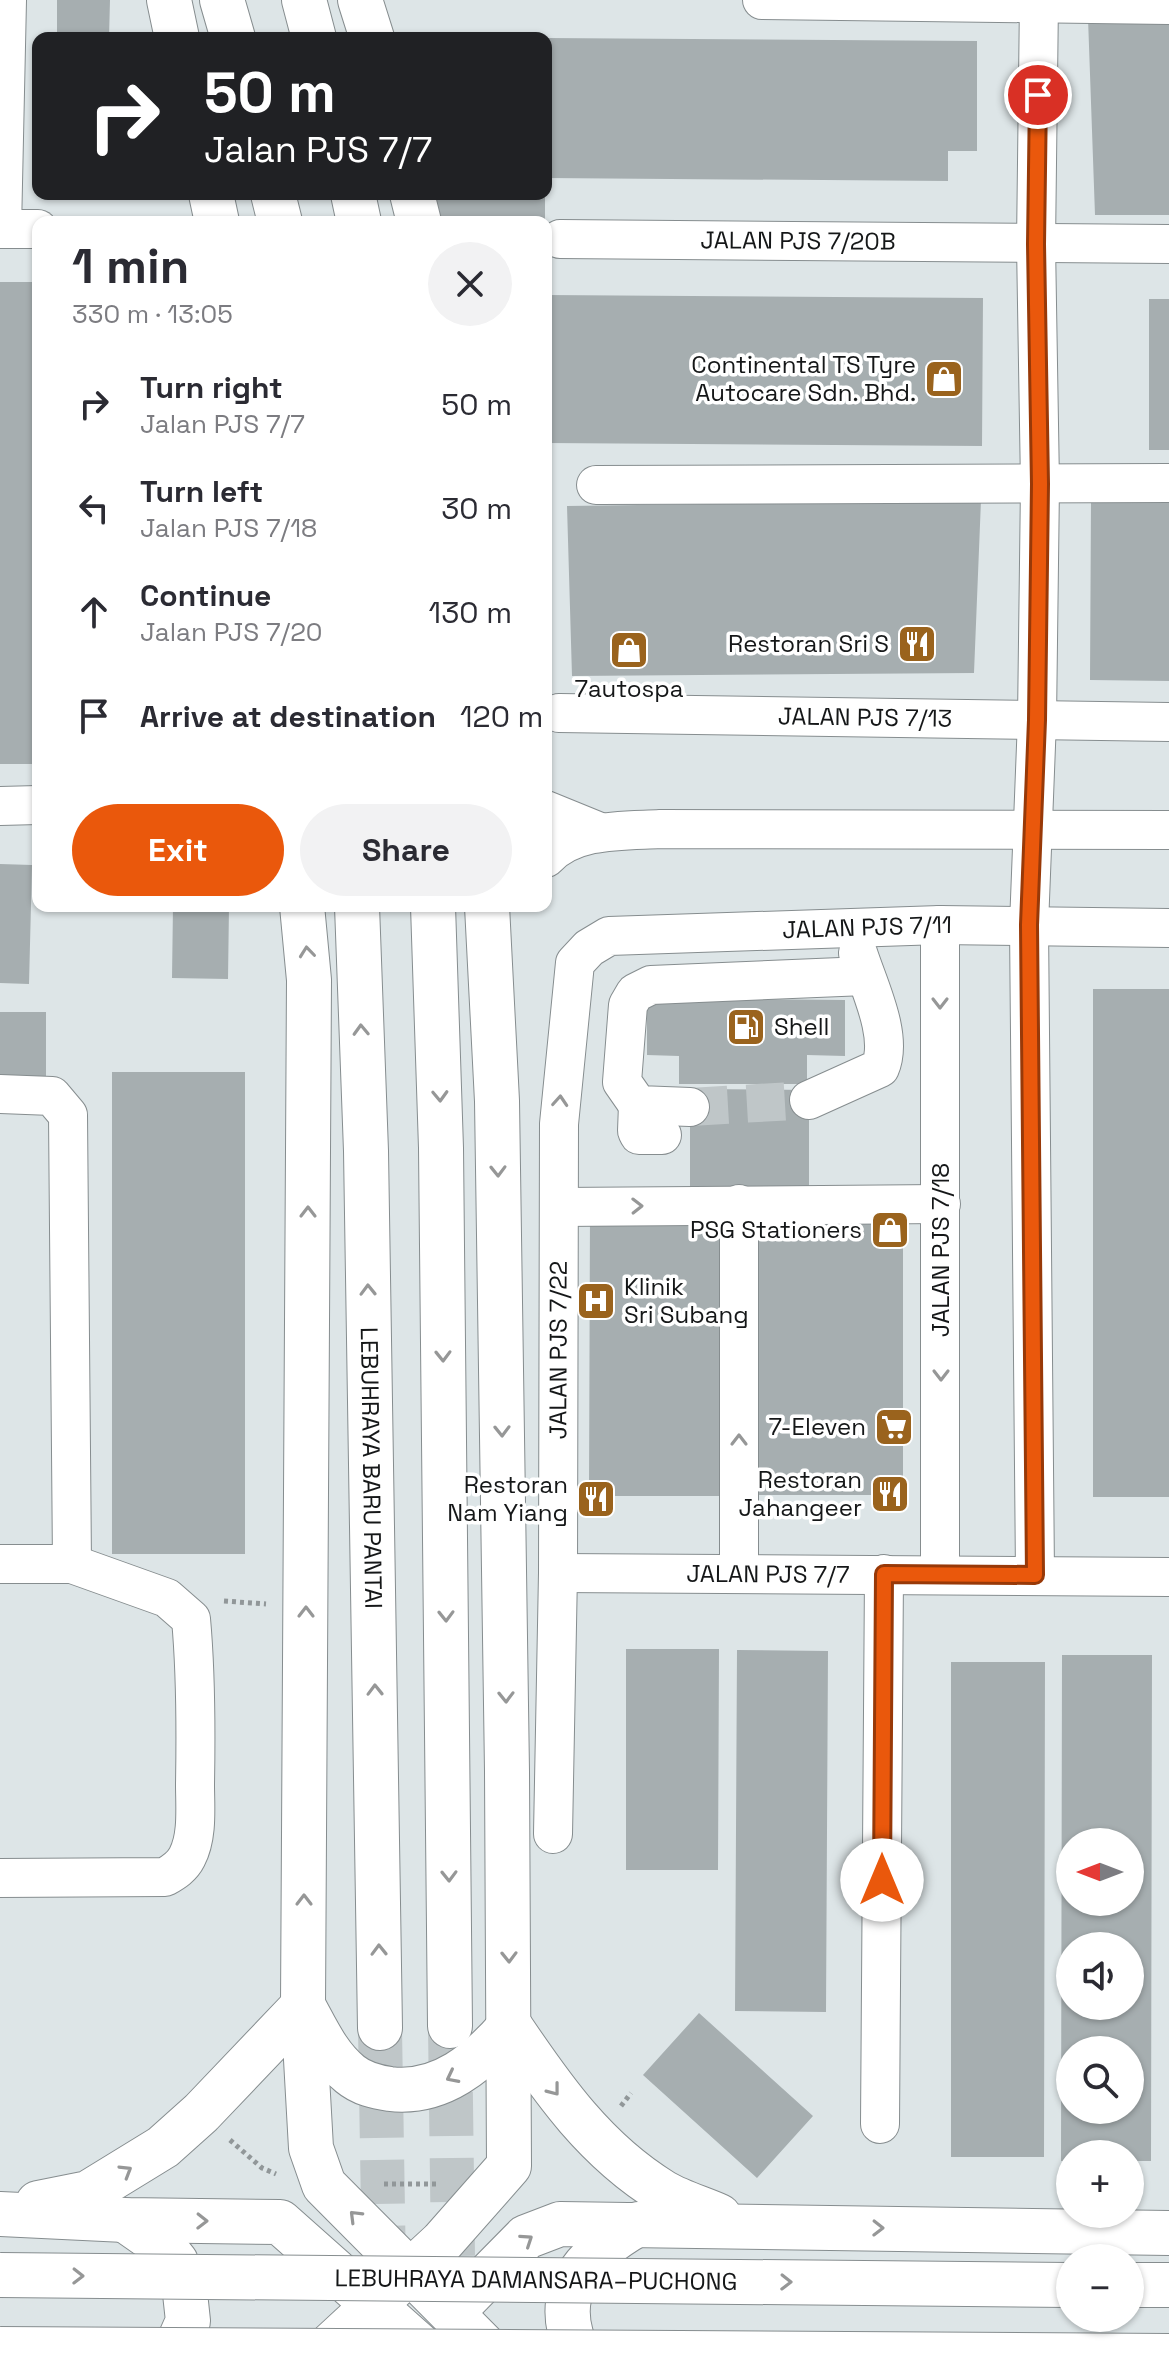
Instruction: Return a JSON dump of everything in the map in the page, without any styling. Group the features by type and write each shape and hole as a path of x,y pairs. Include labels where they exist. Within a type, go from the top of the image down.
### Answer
{"highway":[{"path":"169,0 176,32"},
{"path":"222,0 231,32"},
{"path":"304,0 312,32"},
{"path":"360,0 370,32"},
{"path":"303,912 309,980 303,2006 311,2148 324,2185 495,2357"},
{"name":"LEBUHRAYA BARU PANTAI","path":"357,912 366,1151 380,2028"},
{"path":"433,912 441,1148 450,2026"},
{"path":"318,2357 442,2242 509,2166 510,2026 497,1132 487,912"},
{"path":"303,2006 327,2049 352,2076 374,2087 399,2090 434,2086 466,2070 510,2026"},
{"path":"0,2212 88,2193 163,2147 201,2113 303,2006"},
{"path":"510,2026 544,2078 578,2121 621,2163 665,2193 744,2226"},
{"path":"0,2212 125,2220 280,2222 376,2305 420,2353 451,2313 526,2237 560,2224 1169,2233"},
{"path":"125,2220 165,2248 176,2262 184,2284 188,2321 172,2357"},
{"path":"580,2357 571,2339 568,2313 572,2287 585,2262 610,2241 638,2224"},
{"name":"LEBUHRAYA DAMANSARA–PUCHONG","path":"0,2275 1056,2285"},
{"path":"1144,2285 1169,2285"},
{"path":"0,2349 1169,2356"}],"street":[{"path":"7,0 13,229"},
{"path":"762,0 1169,5"},
{"path":"1035,1575 1029,925 1037,720 1040,484 1036,244 1039,3"},
{"name":"JALAN PJS 7/20B","path":"560,239 1169,244"},
{"path":"596,485 1169,483"},
{"name":"JALAN PJS 7/13","path":"559,713 1169,722"},
{"path":"0,806 32,805"},
{"path":"552,812 600,832"},
{"path":"552,851 557,846 600,832 660,829 1169,830"},
{"path":"490,953 510,912"},
{"name":"JALAN PJS 7/11","path":"575,963 589,948 609,936 940,925 1169,928"},
{"name":"JALAN PJS 7/18","path":"940,925 940,1575"},
{"path":"809,1100 880,1068 884,1059 885,1038 849,927"},
{"name":"JALAN PJS 7/22","path":"553,1834 558,1573 559,1124 575,963"},
{"path":"662,1135 639,1135 638,1105 622,1082 628,1005 635,993 651,985 865,976"},
{"path":"565,1055 622,1057"},
{"path":"0,1094 52,1096 68,1115 72,1564"},
{"path":"638,1105 690,1107"},
{"path":"739,1204 739,1574"},
{"path":"559,1207 941,1204"},
{"path":"0,1564 72,1564 167,1598 191,1619 195,1660 195,1827 188,1857 176,1871 165,1877 0,1878"},
{"name":"JALAN PJS 7/7","path":"558,1573 1169,1577"},
{"path":"880,2124 884,1574"}],"path":[{"path":"595,2138 631,2093"},
{"path":"201,2113 262,2168 303,2186 494,2184"}],"building":[{"path":"57,0 110,0 109,32 57,32"},
{"path":"1169,17 1169,215 1095,215 1088,18"},
{"path":"552,38 977,41 977,151 948,151 948,181 552,178"},
{"path":"437,200 545,200 545,216 436,216"},
{"path":"0,282 32,282 32,764 0,764"},
{"path":"552,295 983,298 982,446 552,443"},
{"path":"1149,299 1169,299 1169,450 1149,450"},
{"path":"981,500 974,673 572,676 567,506"},
{"path":"1091,502 1169,502 1169,681 1090,680"},
{"path":"0,864 32,865 29,984 0,983"},
{"path":"173,912 229,912 228,979 172,978"},
{"path":"1093,989 1169,989 1169,1497 1093,1497"},
{"name":"Shell","path":"647,998 845,1000 845,1056 807,1055 807,1084 679,1084 679,1056 647,1055"},
{"path":"0,1012 46,1012 46,1080 0,1080"},
{"path":"112,1072 245,1072 245,1554 112,1554"},
{"path":"690,1089 809,1090 809,1189 690,1188"},
{"path":"590,1211 732,1211 731,1496 589,1496"},
{"path":"757,1212 903,1213 903,1495 757,1495"},
{"path":"626,1649 719,1649 718,1870 626,1870"},
{"path":"737,1650 828,1651 826,2012 735,2011"},
{"path":"1062,1655 1152,1655 1151,2161 1144,2161 1144,2140 1061,2140 1061,2124 1144,2124 1144,2036 1061,2036 1061,2020 1144,2020 1144,1932 1061,1932 1061,1916 1144,1916 1144,1828 1062,1828"},
{"path":"951,1662 1045,1662 1044,2157 951,2157"},
{"path":"699,2013 813,2116 757,2178 643,2075"}],"tunnel":[{"path":"690,1107 809,1100"},
{"path":"450,2026 453,2256"},
{"path":"380,2028 384,2271"}],"place":[{"name":"Continental TS Tyre Autocare Sdn. Bhd.","path":"944,379"},
{"name":"Restoran Sri S","path":"917,644"},
{"name":"7autospa","path":"629,650"},
{"name":"Shell","path":"746,1027"},
{"name":"PSG Stationers","path":"890,1230"},
{"name":"Klinik Sri Subang","path":"596,1301"},
{"name":"7-Eleven","path":"894,1427"},
{"name":"Restoran Jahangeer","path":"890,1494"},
{"name":"Restoran Nam Yiang","path":"596,1499"}],"route":[{"path":"882,1880 884,1574 1035,1575 1029,925 1037,720 1040,484 1036,244 1038,95"}]}
